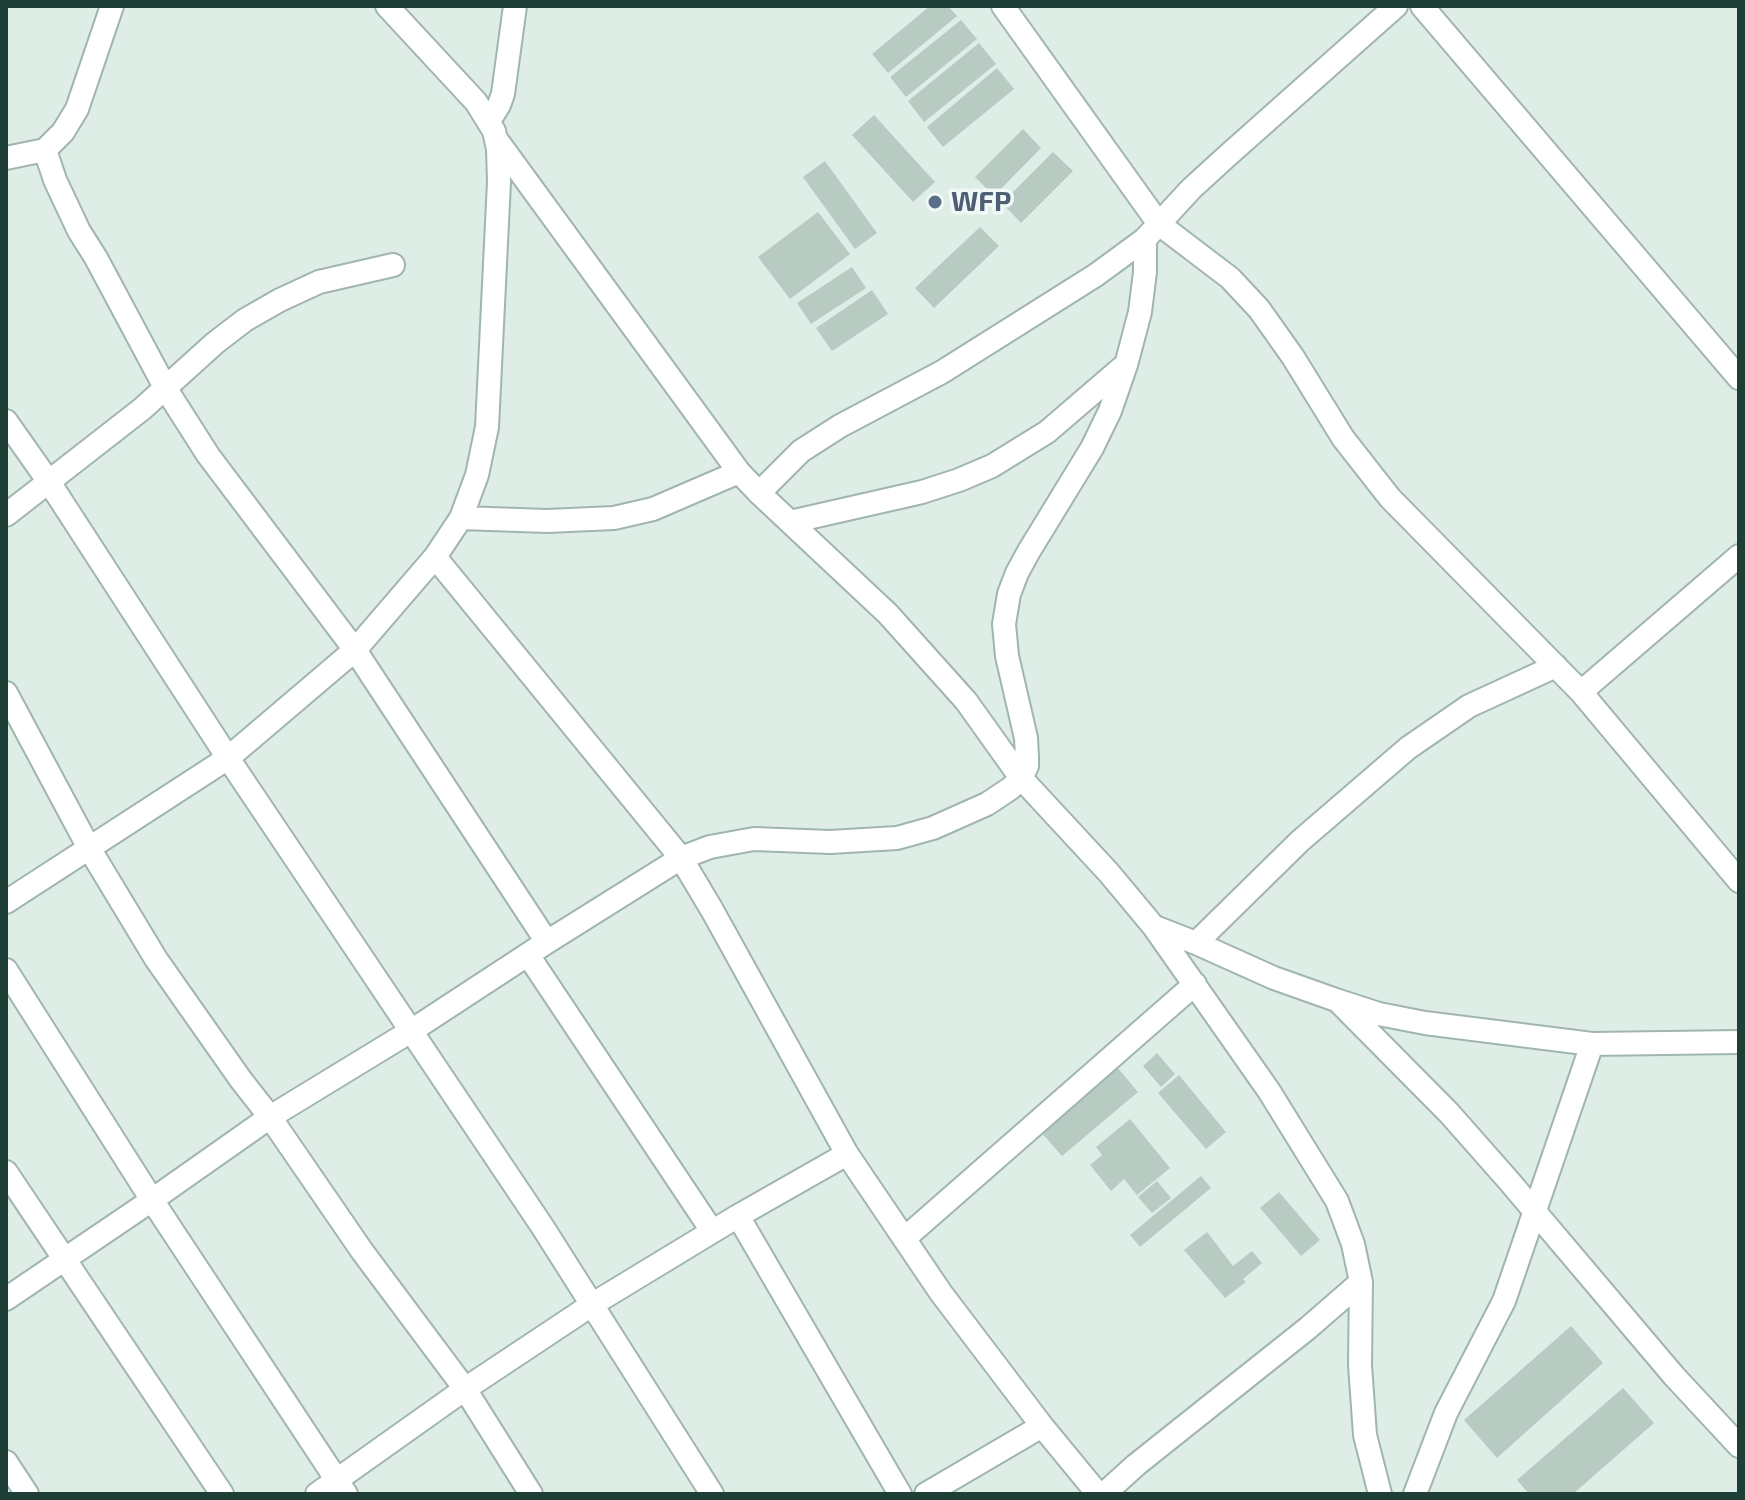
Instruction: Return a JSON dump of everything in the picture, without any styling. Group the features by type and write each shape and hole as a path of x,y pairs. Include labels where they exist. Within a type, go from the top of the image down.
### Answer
{"street":[{"path":"6,158 45,150 63,132 77,109 112,6"},
{"path":"387,6 476,102 492,130 739,472 888,614 966,701 1021,778 1154,927 1269,1091 1337,1201 1353,1244 1361,1282 1360,1365 1365,1435 1380,1494"},
{"path":"6,902 228,758 355,650 435,557 461,518 477,475 487,427 500,161 492,130 503,94 515,6"},
{"path":"1003,6 1152,231 1230,278 1245,293 1293,357 1343,438 1390,498 1581,692 1739,881"},
{"path":"759,493 801,451 840,426 942,372 1096,275 1152,231 1191,189 1245,139 1396,6"},
{"path":"1422,6 1739,378"},
{"path":"45,150 79,231 166,389 208,455 355,650 547,942"},
{"path":"6,1299 270,1117 411,1031 681,858 710,847 754,839 830,842 897,838 933,828 987,804 1011,788 1021,778 1027,766 1027,757 1026,738 1007,656 1004,624 1009,594 1029,551 1092,448 1110,411 1140,312 1152,231"},
{"path":"6,515 166,389 215,343 245,320 319,282 393,265"},
{"path":"790,522 922,492 992,466 1047,432 1126,365"},
{"path":"6,421 593,1304 712,1494"},
{"path":"461,518 547,521 614,518 653,509 739,472"},
{"path":"1581,692 1739,556"},
{"path":"435,557 681,858 847,1154 941,1293 1042,1426 1101,1494 1361,1282"},
{"path":"1196,943 1300,841 1408,748 1469,706 1556,666"},
{"path":"6,693 89,848 156,959 362,1251 465,1389 531,1494"},
{"path":"1154,927 1274,978 1379,1014 1425,1023 1592,1044 1739,1042"},
{"path":"528,955 712,1231"},
{"path":"6,970 152,1200 342,1487"},
{"path":"905,1238 1195,984"},
{"path":"1336,1000 1449,1113 1674,1376 1739,1446"},
{"path":"1415,1494 1446,1413 1504,1301 1592,1044"},
{"path":"317,1494 342,1487 465,1389 593,1304 847,1154"},
{"path":"6,1172 222,1494"},
{"path":"738,1216 900,1494"},
{"path":"926,1494 1042,1426"},
{"path":"6,1462 27,1494"}],"building":[{"path":"930,6 948,6 957,16 888,73 872,54"},
{"path":"961,20 977,39 906,97 890,77"},
{"path":"979,43 996,64 924,122 908,101"},
{"path":"997,68 1014,89 943,147 927,127"},
{"path":"874,115 935,182 913,202 852,135"},
{"path":"1023,129 1041,148 994,196 975,177"},
{"path":"1053,152 1073,171 1021,223 1002,203"},
{"path":"825,161 877,233 855,249 803,177"},
{"path":"818,212 850,254 790,299 758,257"},
{"path":"980,227 999,246 934,308 915,288"},
{"path":"852,267 866,288 811,324 797,303"},
{"path":"872,290 888,314 832,351 816,328"},
{"path":"1157,1053 1175,1074 1161,1087 1143,1066"},
{"path":"1117,1067 1138,1092 1062,1156 1040,1131"},
{"path":"1179,1075 1226,1132 1206,1149 1158,1093"},
{"path":"1130,1119 1170,1168 1137,1195 1124,1179 1111,1191 1090,1165 1102,1155 1096,1147"},
{"path":"1201,1176 1211,1188 1140,1247 1130,1235"},
{"path":"1157,1181 1171,1198 1152,1213 1138,1197"},
{"path":"1279,1192 1320,1240 1301,1256 1260,1208"},
{"path":"1207,1232 1233,1266 1252,1251 1262,1263 1243,1279 1246,1282 1225,1298 1184,1250"},
{"path":"1571,1326 1603,1363 1497,1458 1464,1420"},
{"path":"1623,1388 1654,1423 1573,1494 1529,1494 1517,1480"}],"place":[{"name":"WFP","path":"935,202"}]}
